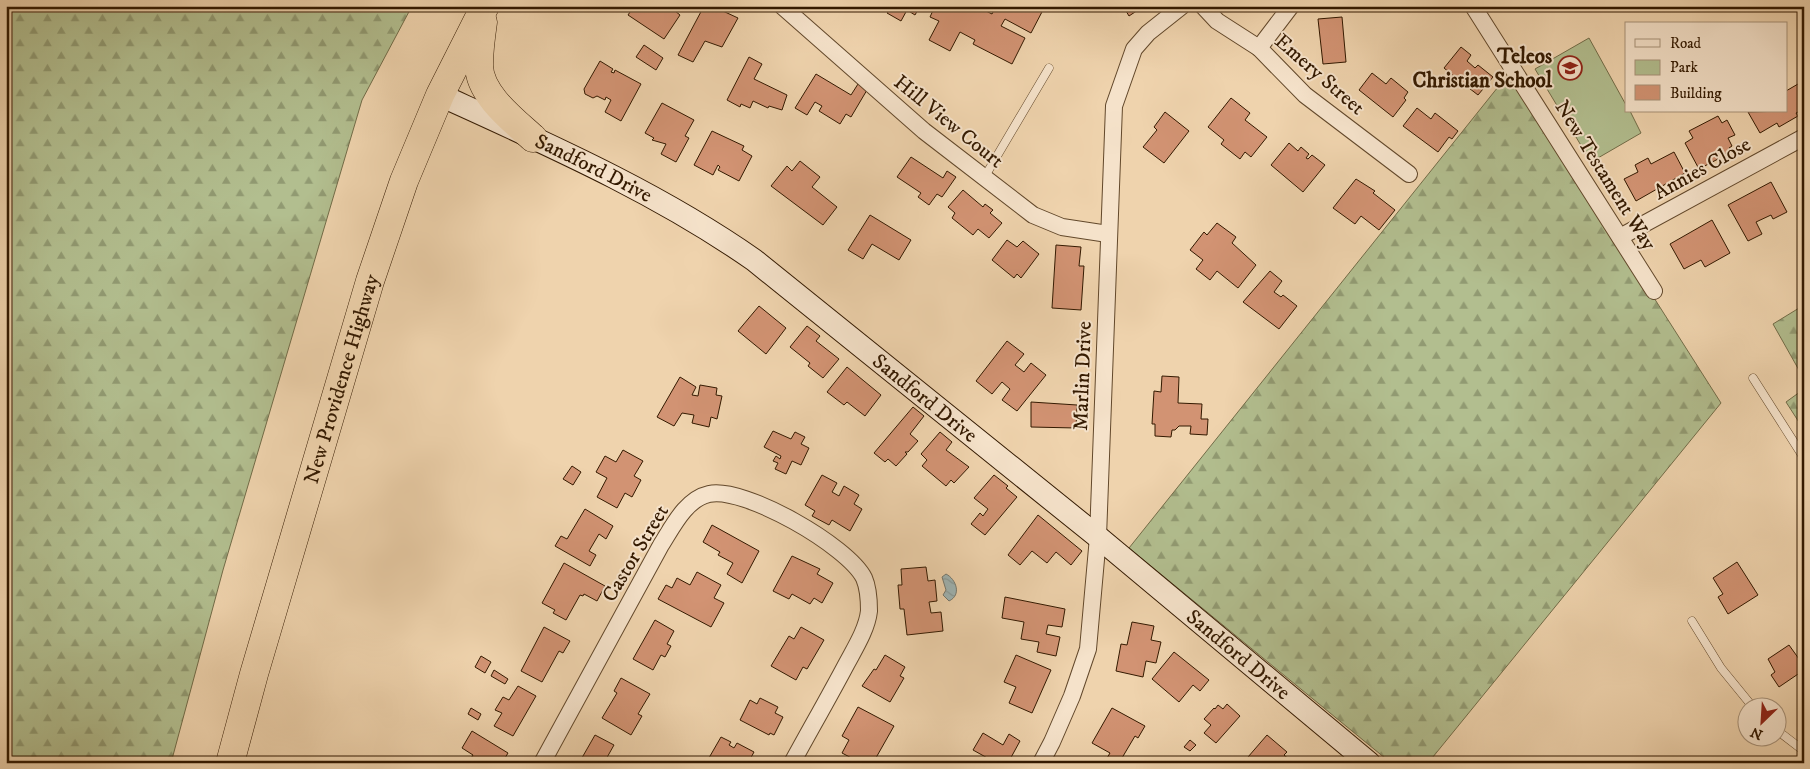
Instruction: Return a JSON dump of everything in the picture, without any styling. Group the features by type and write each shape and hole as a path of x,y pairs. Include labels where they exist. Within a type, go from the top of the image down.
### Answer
{"highway":[{"name":"New Providence Highway","path":"230,763 254,674 370,281 404,181 440,95 484,7"},
{"path":"484,7 479,67 489,94 507,116 533,138"}],"street":[{"name":"Hill View Court","path":"782,6 924,130 1032,215 1062,227 1108,234"},
{"name":"Marlin Drive","path":"1041,763 1072,696 1088,649 1098,537 1114,106 1134,49 1148,33 1182,6"},
{"name":"Emery Street","path":"1203,6 1217,21 1259,48 1306,95 1409,174"},
{"path":"1259,48 1291,6"},
{"name":"New Testament Way","path":"1473,6 1654,292"},
{"name":"Sandford Drive","path":"440,95 533,138 714,231 754,260 1098,537 1369,763"},
{"name":"Annies Close","path":"1620,237 1804,137"},
{"name":"Castor Street","path":"542,763 661,545 678,519 695,499 710,493 726,494 753,501 826,540 854,565 864,578 868,592 869,612 858,642 792,763"}],"lane":[{"path":"984,178 1049,68"},
{"path":"1753,378 1804,458"},
{"path":"1692,622 1722,668 1744,696"},
{"path":"1788,739 1804,751"}],"green space":[{"path":"6,6 412,6 362,100 223,570 171,763 6,763"},
{"path":"1589,38 1625,103 1625,112 1630,112 1641,133 1591,162 1535,69"},
{"path":"1510,72 1721,403 1428,763 1391,763 1129,548"},
{"path":"1804,305 1804,379 1773,324"},
{"path":"1804,389 1804,430 1786,402"}],"water":[{"path":"946,574 953,579 956,587 955,595 949,601 943,595 946,590 942,577"}],"building":[{"path":"634,6 669,6 680,15 664,39 628,15"},
{"path":"704,6 712,6 738,18 722,47 705,41 693,62 678,55"},
{"path":"885,6 920,6 915,15 907,10 901,21 887,13 890,9"},
{"path":"935,6 976,6 992,14 996,6 1044,8 1031,33 1005,19 1001,26 1025,38 1012,64 973,44 975,40 960,32 950,51 929,40 939,21 930,17"},
{"path":"1123,6 1144,6 1129,16"},
{"path":"1342,17 1346,62 1323,64 1318,19"},
{"path":"644,45 663,58 656,70 636,57"},
{"path":"1461,47 1471,55 1467,61 1475,68 1478,65 1493,77 1478,95 1465,85 1462,88 1453,81 1456,78 1444,68"},
{"path":"749,57 762,64 754,79 787,95 782,110 769,106 768,108 753,101 750,108 741,104 740,107 727,100"},
{"path":"600,61 613,69 611,72 614,73 615,70 641,84 621,121 605,112 611,100 606,97 605,100 597,96 593,98 585,94 584,89"},
{"path":"1372,73 1386,84 1391,78 1408,92 1404,98 1406,100 1393,117 1359,90"},
{"path":"816,74 851,95 858,84 867,90 851,117 846,114 840,124 819,111 822,106 815,102 807,115 795,108"},
{"path":"1798,84 1804,93 1804,109 1796,113 1798,116 1779,127 1777,123 1760,133 1748,112 1788,112 1788,90"},
{"path":"1231,98 1250,113 1245,120 1267,137 1251,157 1245,152 1240,159 1221,144 1224,140 1208,127"},
{"path":"662,103 694,120 685,136 689,138 676,162 661,154 666,144 652,140 654,138 645,133"},
{"path":"1417,108 1431,119 1435,113 1458,131 1452,139 1449,137 1438,152 1403,126"},
{"path":"1165,112 1189,131 1164,163 1143,147 1157,130 1154,127"},
{"path":"1718,116 1722,123 1727,120 1735,135 1728,138 1732,146 1729,148 1731,151 1721,156 1719,153 1716,155 1718,159 1699,169 1685,143 1693,138 1689,131"},
{"path":"712,131 744,146 742,150 752,156 739,181 718,170 720,167 718,165 713,175 694,165"},
{"path":"1289,143 1298,151 1301,147 1309,154 1306,158 1308,159 1312,155 1325,165 1303,192 1271,165"},
{"path":"1674,152 1685,173 1636,201 1624,179 1638,172 1635,165 1648,158 1651,164"},
{"path":"911,157 943,178 947,171 956,177 942,197 937,194 929,205 918,197 921,193 897,177"},
{"path":"800,161 820,177 812,187 837,207 823,225 771,186 787,166 792,171"},
{"path":"1356,179 1375,191 1373,193 1395,210 1379,230 1361,216 1355,224 1333,208"},
{"path":"1771,182 1787,212 1773,219 1771,215 1756,222 1762,234 1748,241 1728,205"},
{"path":"963,190 983,207 985,204 993,210 990,213 1002,223 989,238 978,229 973,235 952,218 955,213 948,207"},
{"path":"870,215 911,240 899,260 872,244 863,259 848,250"},
{"path":"1712,220 1730,253 1705,267 1701,260 1684,269 1670,244"},
{"path":"1217,223 1236,237 1232,243 1256,265 1238,288 1217,271 1210,280 1196,269 1203,260 1190,250 1204,232 1207,235"},
{"path":"1007,240 1017,247 1023,241 1039,254 1021,278 1017,274 1014,278 992,260"},
{"path":"1056,245 1081,247 1079,266 1084,266 1081,310 1052,308"},
{"path":"1270,271 1282,281 1274,292 1281,297 1283,295 1297,306 1279,329 1243,302"},
{"path":"759,306 786,328 766,354 738,331"},
{"path":"807,326 820,336 816,341 839,359 823,378 808,366 810,363 790,347"},
{"path":"1007,341 1024,354 1015,365 1024,372 1031,363 1046,375 1017,411 1002,400 1010,389 1002,382 992,394 976,381"},
{"path":"847,367 881,395 865,416 847,402 844,405 827,392"},
{"path":"1162,376 1179,377 1178,403 1202,404 1201,419 1208,419 1207,435 1190,434 1191,426 1179,426 1172,430 1171,437 1155,436 1155,424 1152,424 1154,391 1161,392"},
{"path":"680,377 696,387 692,395 698,396 700,385 717,388 716,395 722,396 717,419 711,417 709,427 692,423 694,415 682,413 674,426 657,417"},
{"path":"1031,402 1077,405 1076,428 1031,427"},
{"path":"913,407 924,416 910,434 918,441 908,452 905,452 907,454 896,466 888,459 885,462 874,453"},
{"path":"773,431 791,439 795,432 805,437 801,444 809,448 801,465 792,461 786,474 775,469 778,463 773,461 776,456 780,459 781,456 764,447"},
{"path":"940,432 952,442 946,450 969,467 954,483 951,480 946,486 922,466 927,460 921,454"},
{"path":"623,450 643,461 634,476 641,480 632,497 625,493 617,508 597,497 607,478 596,472 605,456 616,462"},
{"path":"572,466 581,472 573,485 563,479"},
{"path":"822,475 837,483 832,492 839,496 844,486 859,495 854,504 862,509 850,531 832,520 829,525 812,516 815,511 805,505"},
{"path":"994,475 1008,486 1006,488 1017,497 985,535 971,524 980,513 983,516 988,509 974,498"},
{"path":"585,509 613,526 606,539 599,534 589,551 596,555 590,566 555,546 561,536 567,539"},
{"path":"1038,515 1082,551 1071,565 1056,552 1047,563 1032,551 1020,565 1008,555"},
{"path":"712,525 759,551 742,583 727,574 733,563 718,555 720,552 703,542"},
{"path":"792,556 820,569 817,574 833,583 822,603 814,598 810,604 792,594 789,599 773,591"},
{"path":"1737,562 1758,595 1728,614 1718,597 1723,594 1713,578"},
{"path":"564,563 605,586 597,601 584,594 583,596 580,595 566,620 553,613 555,610 542,603"},
{"path":"926,567 928,581 935,580 937,601 929,602 931,613 941,612 943,631 907,635 904,609 900,609 898,585 902,585 901,569"},
{"path":"697,572 721,585 714,598 724,603 711,627 658,599 666,585 672,588 677,578 690,585"},
{"path":"1005,597 1065,609 1062,627 1048,625 1046,634 1060,637 1056,656 1037,652 1039,642 1021,639 1024,622 1002,618"},
{"path":"655,620 674,631 667,644 671,646 665,657 661,655 653,670 633,659"},
{"path":"1132,622 1154,626 1151,640 1161,642 1156,663 1146,661 1143,677 1116,671 1121,644 1127,645"},
{"path":"544,627 570,641 563,653 559,651 542,682 521,671"},
{"path":"801,627 824,640 807,669 803,667 796,680 771,666 789,636 794,639"},
{"path":"1789,645 1804,666 1804,670 1779,687 1771,675 1775,672 1768,659"},
{"path":"1174,652 1209,680 1200,691 1193,685 1179,702 1152,679"},
{"path":"885,655 905,667 900,676 904,678 890,702 862,686 874,669 876,670"},
{"path":"1016,655 1051,670 1032,713 1009,703 1016,687 1004,682"},
{"path":"481,656 491,662 485,673 475,667"},
{"path":"494,670 508,679 505,684 491,676"},
{"path":"621,678 650,694 638,714 642,716 631,735 602,718 617,693 614,691"},
{"path":"518,686 536,696 513,736 494,726 502,713 495,710 503,697 509,700"},
{"path":"760,698 778,707 775,713 783,717 774,735 770,733 769,735 740,720 750,700 757,704"},
{"path":"1227,704 1240,716 1216,743 1204,733 1211,725 1204,719 1218,705 1223,709"},
{"path":"858,707 894,726 873,763 861,763 842,753 849,740 842,736"},
{"path":"471,708 481,714 478,720 468,714"},
{"path":"1112,708 1145,726 1138,738 1135,736 1119,763 1104,763 1110,753 1092,743"},
{"path":"472,731 508,753 502,763 468,763 473,755 462,748"},
{"path":"983,733 1003,745 1009,734 1020,741 1008,763 990,763 991,760 973,750"},
{"path":"595,735 614,745 605,761 608,763 579,763"},
{"path":"1267,735 1287,752 1284,755 1291,761 1289,763 1255,763 1248,757"},
{"path":"721,737 731,742 729,745 734,748 737,743 754,752 748,763 706,763"},
{"path":"1190,740 1196,745 1190,751 1184,747"}],"place":[{"name":"Teleos Christian School","path":"1570,68"}]}
